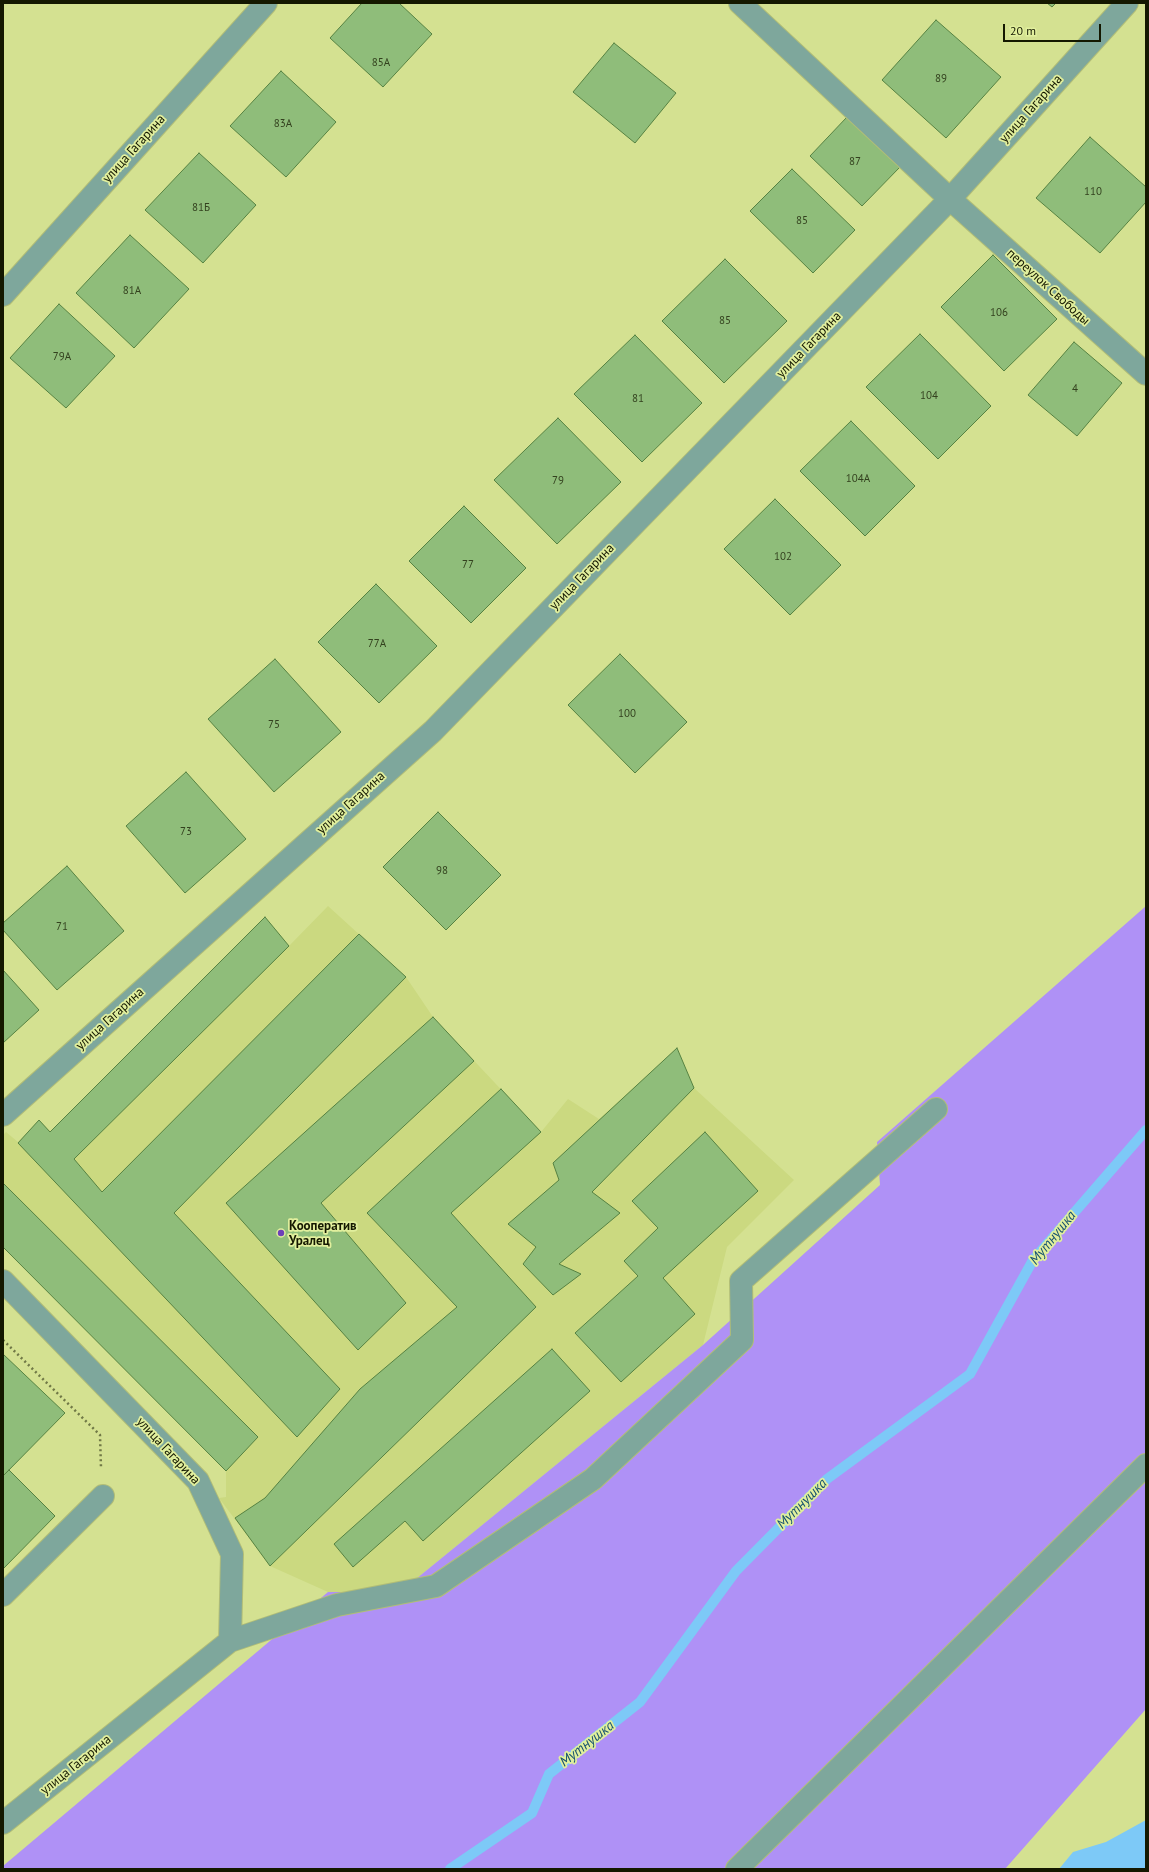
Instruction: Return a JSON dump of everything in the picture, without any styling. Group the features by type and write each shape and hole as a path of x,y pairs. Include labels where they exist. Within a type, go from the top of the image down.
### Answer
{"street":[{"name":"улица Гагарина","path":"3,295 266,3"},
{"name":"переулок Свободы","path":"740,3 950,199 1146,374"},
{"name":"улица Гагарина","path":"3,1114 432,731 950,199 1127,3"},
{"path":"230,1641 337,1605 436,1586 593,1480 742,1340 741,1281 936,1109"},
{"name":"улица Гагарина","path":"3,1281 198,1481 232,1554 230,1641 3,1823"},
{"path":"737,1869 1146,1465"},
{"path":"3,1596 103,1496"}],"path":[{"path":"3,1340 100,1435 103,1496"}],"shaded area":[{"path":"328,906 406,977 433,1017 541,1132 568,1099 599,1119 677,1048 694,1088 794,1180 727,1247 703,1345 400,1592 328,1592 270,1566 219,1498 226,1497 226,1471 3,1247 3,1135 6,1132 18,1142 39,1120 51,1132 265,917 289,946"},
{"path":"1146,906 1146,1709 1005,1869 3,1869 3,1866 328,1592 400,1592 703,1345 880,1185 877,1142"}],"water":[{"path":"1146,1820 1146,1869 1059,1869 1073,1852 1106,1842"}],"building":[{"path":"362,3 399,3 432,34 383,87 330,38"},
{"path":"1047,3 1056,3 1052,7"},
{"path":"936,20 1001,77 946,138 882,80"},
{"path":"614,43 676,93 635,143 573,92"},
{"path":"281,71 336,122 286,177 230,126"},
{"path":"847,117 900,167 862,206 810,156"},
{"path":"1090,137 1146,187 1146,202 1100,253 1036,198"},
{"path":"199,153 256,205 203,263 145,210"},
{"path":"792,169 855,230 813,273 750,211"},
{"path":"130,235 189,289 134,348 76,293"},
{"path":"993,255 1057,319 1004,371 941,307"},
{"path":"725,259 787,321 724,383 662,321"},
{"path":"59,304 115,356 66,408 10,358"},
{"path":"920,334 991,406 938,459 866,387"},
{"path":"635,335 702,403 642,462 574,394"},
{"path":"1074,342 1122,383 1077,436 1028,395"},
{"path":"558,418 621,482 557,544 494,480"},
{"path":"851,421 915,486 865,536 800,471"},
{"path":"775,499 841,565 790,615 724,549"},
{"path":"464,506 526,568 471,623 409,561"},
{"path":"376,584 437,646 379,703 318,642"},
{"path":"620,654 687,722 635,773 568,705"},
{"path":"275,659 341,732 274,792 208,719"},
{"path":"186,772 246,839 185,893 126,826"},
{"path":"438,812 501,875 446,930 383,867"},
{"path":"67,866 124,931 57,990 3,930 3,923"},
{"path":"265,917 289,946 74,1159 102,1192 359,934 406,977 174,1213 340,1389 297,1437 18,1143 39,1120 50,1132"},
{"path":"3,970 39,1010 3,1043"},
{"path":"433,1017 474,1061 321,1203 406,1303 358,1350 226,1203"},
{"path":"677,1048 694,1088 592,1192 620,1213 559,1264 581,1274 553,1295 523,1264 536,1247 508,1224 559,1180 553,1163"},
{"path":"501,1089 541,1132 451,1213 536,1307 270,1566 235,1518 265,1498 360,1389 457,1307 367,1213"},
{"path":"705,1132 758,1191 663,1278 695,1314 621,1382 575,1333 638,1276 624,1261 658,1228 632,1201"},
{"path":"3,1183 258,1437 226,1471 3,1247"},
{"path":"552,1349 590,1391 423,1541 405,1521 353,1567 334,1544"},
{"path":"3,1354 65,1413 3,1476"},
{"path":"9,1470 55,1516 3,1569 3,1476"}],"waterway":[{"name":"Мутнушка","path":"450,1869 532,1813 549,1774 640,1702 736,1571 827,1479 970,1374 1033,1260 1146,1130"}],"place":[{"name":"Кооператив Уралец","path":"281,1233"}]}
